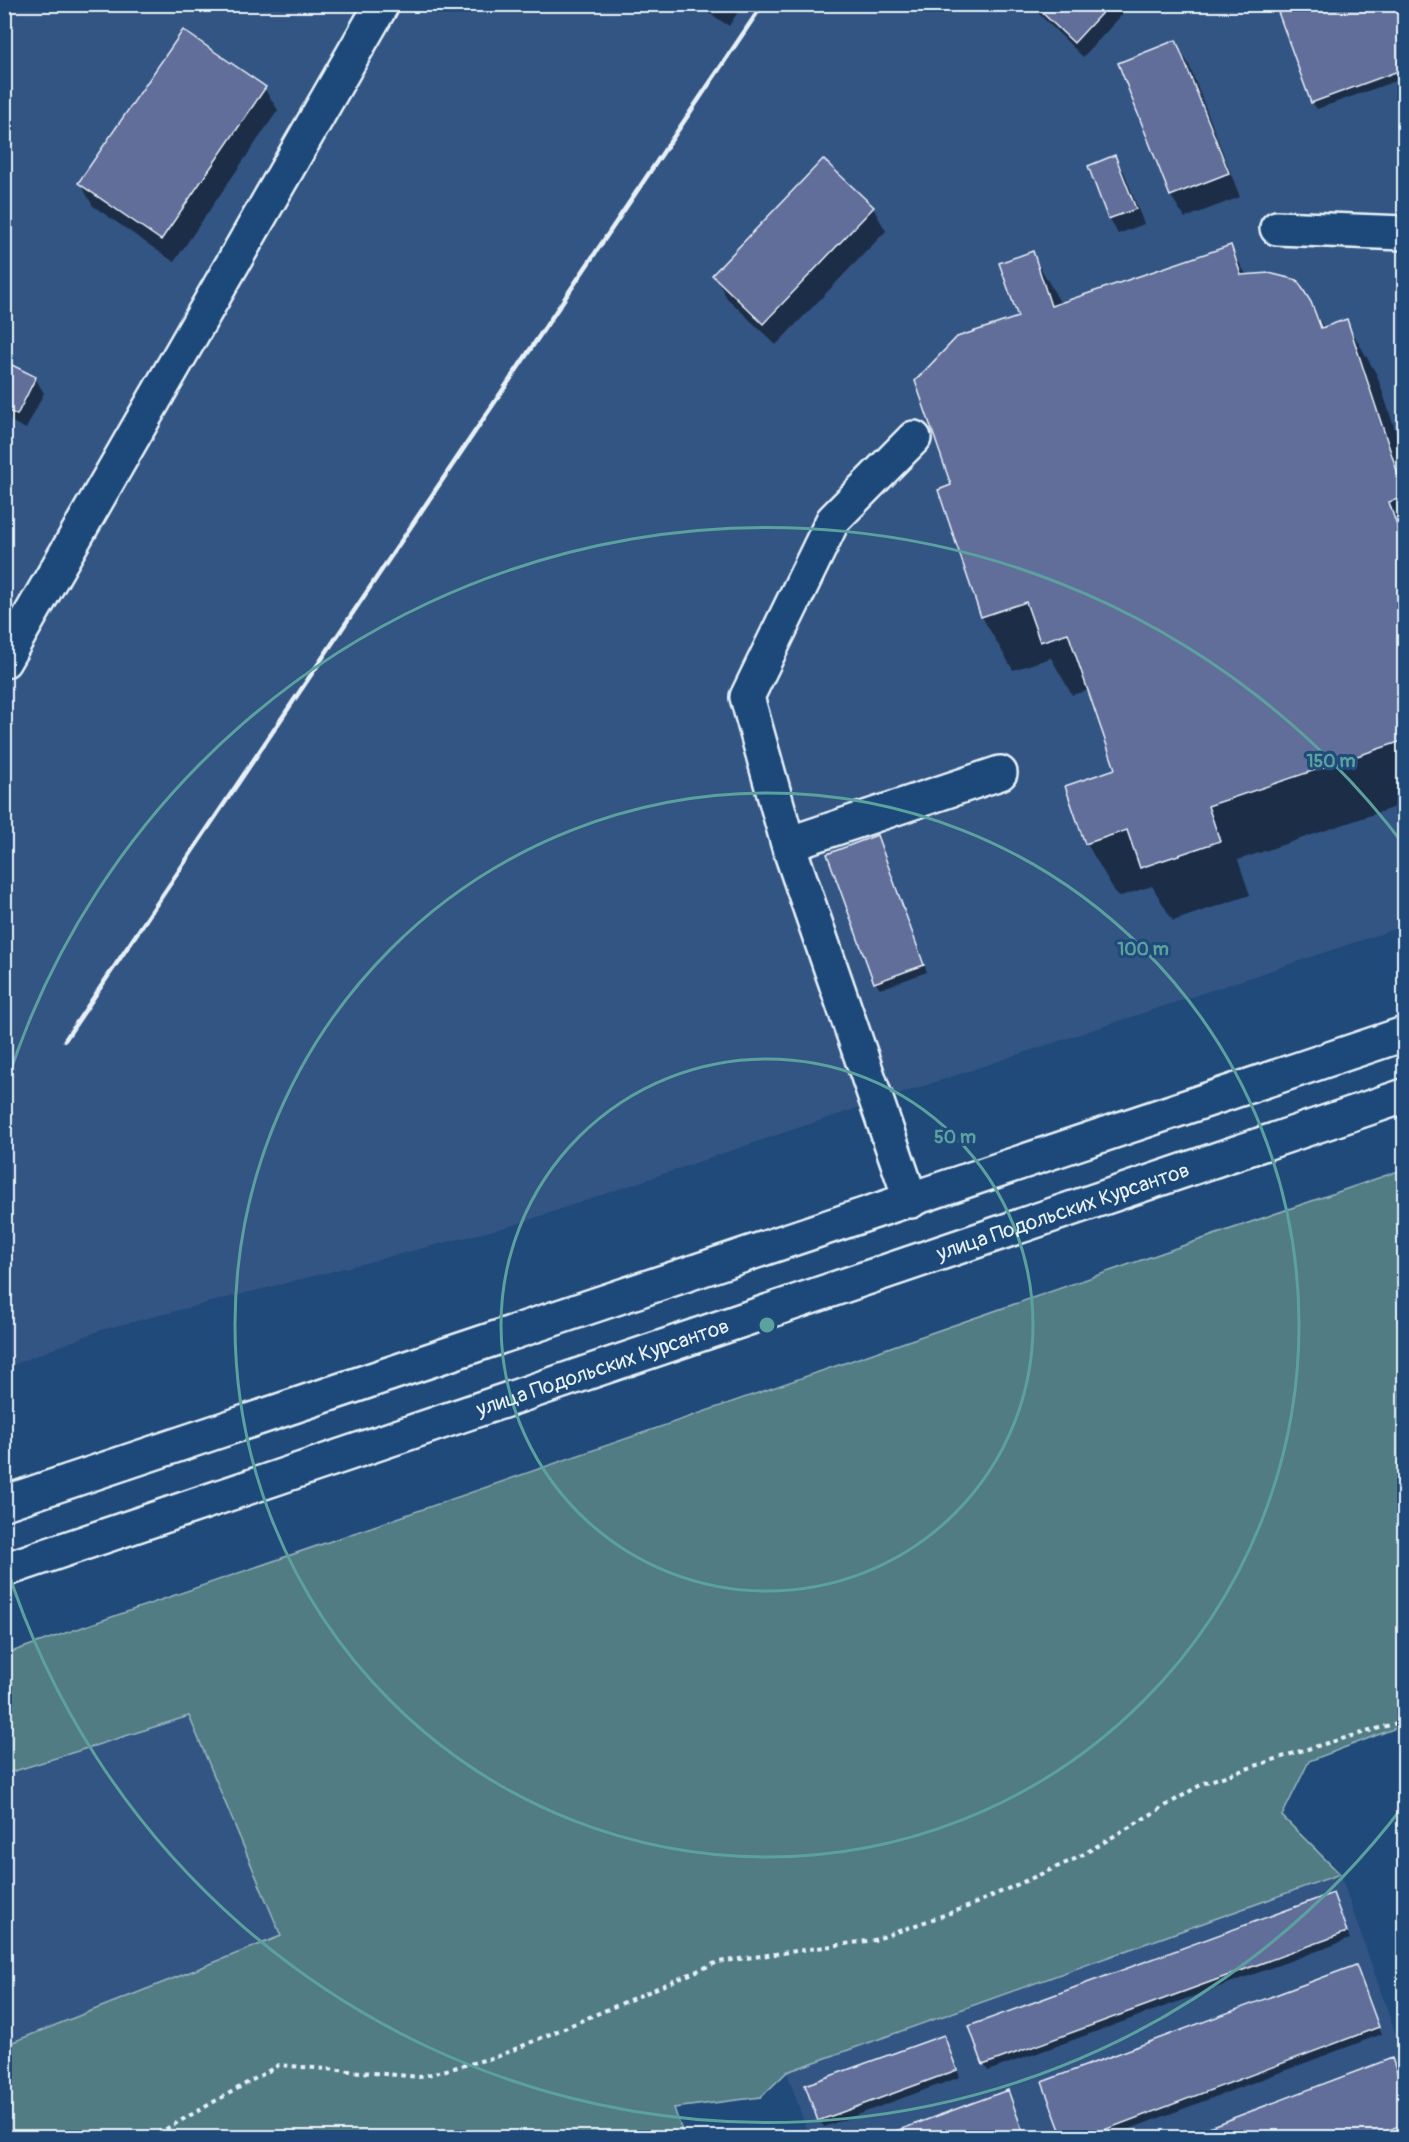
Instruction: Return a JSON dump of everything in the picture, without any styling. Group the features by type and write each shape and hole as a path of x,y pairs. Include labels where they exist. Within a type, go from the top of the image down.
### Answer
{"main road":[{"path":"4,661 382,4"},
{"path":"1277,228 1404,233"},
{"path":"911,1200 788,844 747,697 833,520 914,438"},
{"path":"788,844 1000,773"},
{"path":"4,1503 1404,1034"},
{"name":"улица Подольских Курсантов","path":"4,1570 1404,1096"}],"path":[{"path":"150,2138 279,2065 420,2077 499,2056 718,1962 874,1940 967,1907 1077,1858 1204,1783 1297,1752 1404,1721"}],"shaded area":[{"path":"5,5 1404,5 1404,926 514,1225 101,1330 5,1368"},
{"path":"189,1716 282,1936 5,2045 5,1774"},
{"path":"1340,1874 1404,2058 1404,2137 809,2137 787,2072"}],"green space":[{"path":"1404,1169 1404,1725 1309,1761 1282,1816 1340,1874 787,2072 761,2097 674,2108 684,2137 5,2137 5,2045 281,1936 189,1716 5,1774 5,1654"}],"building":[{"path":"1033,4 1110,4 1074,43"},
{"path":"1300,4 1404,4 1404,69 1311,103 1278,12"},
{"path":"183,30 266,87 161,240 78,183"},
{"path":"1176,40 1229,173 1170,196 1118,63"},
{"path":"1115,155 1136,209 1108,219 1088,166"},
{"path":"823,159 874,207 763,324 712,275"},
{"path":"1231,245 1241,275 1269,273 1297,280 1311,302 1321,328 1347,319 1404,492 1404,497 1389,502 1404,547 1404,748 1402,741 1208,806 1220,841 1140,868 1127,830 1085,844 1065,786 1115,769 1068,633 1040,642 1026,602 981,617 938,490 951,485 915,381 957,337 1018,317 999,263 1033,251 1051,306"},
{"path":"4,361 36,377 17,415 4,409"},
{"path":"877,835 924,965 874,983 827,854"},
{"path":"1333,1893 1347,1932 983,2065 969,2026"},
{"path":"1356,1965 1379,2027 1083,2138 1063,2138 1042,2082"},
{"path":"944,2035 957,2070 818,2121 805,2085"},
{"path":"1392,2058 1404,2093 1404,2124 1369,2138 1180,2138"},
{"path":"1008,2090 1025,2138 877,2138"}],"railway":[{"path":"65,1040 763,4"}]}
